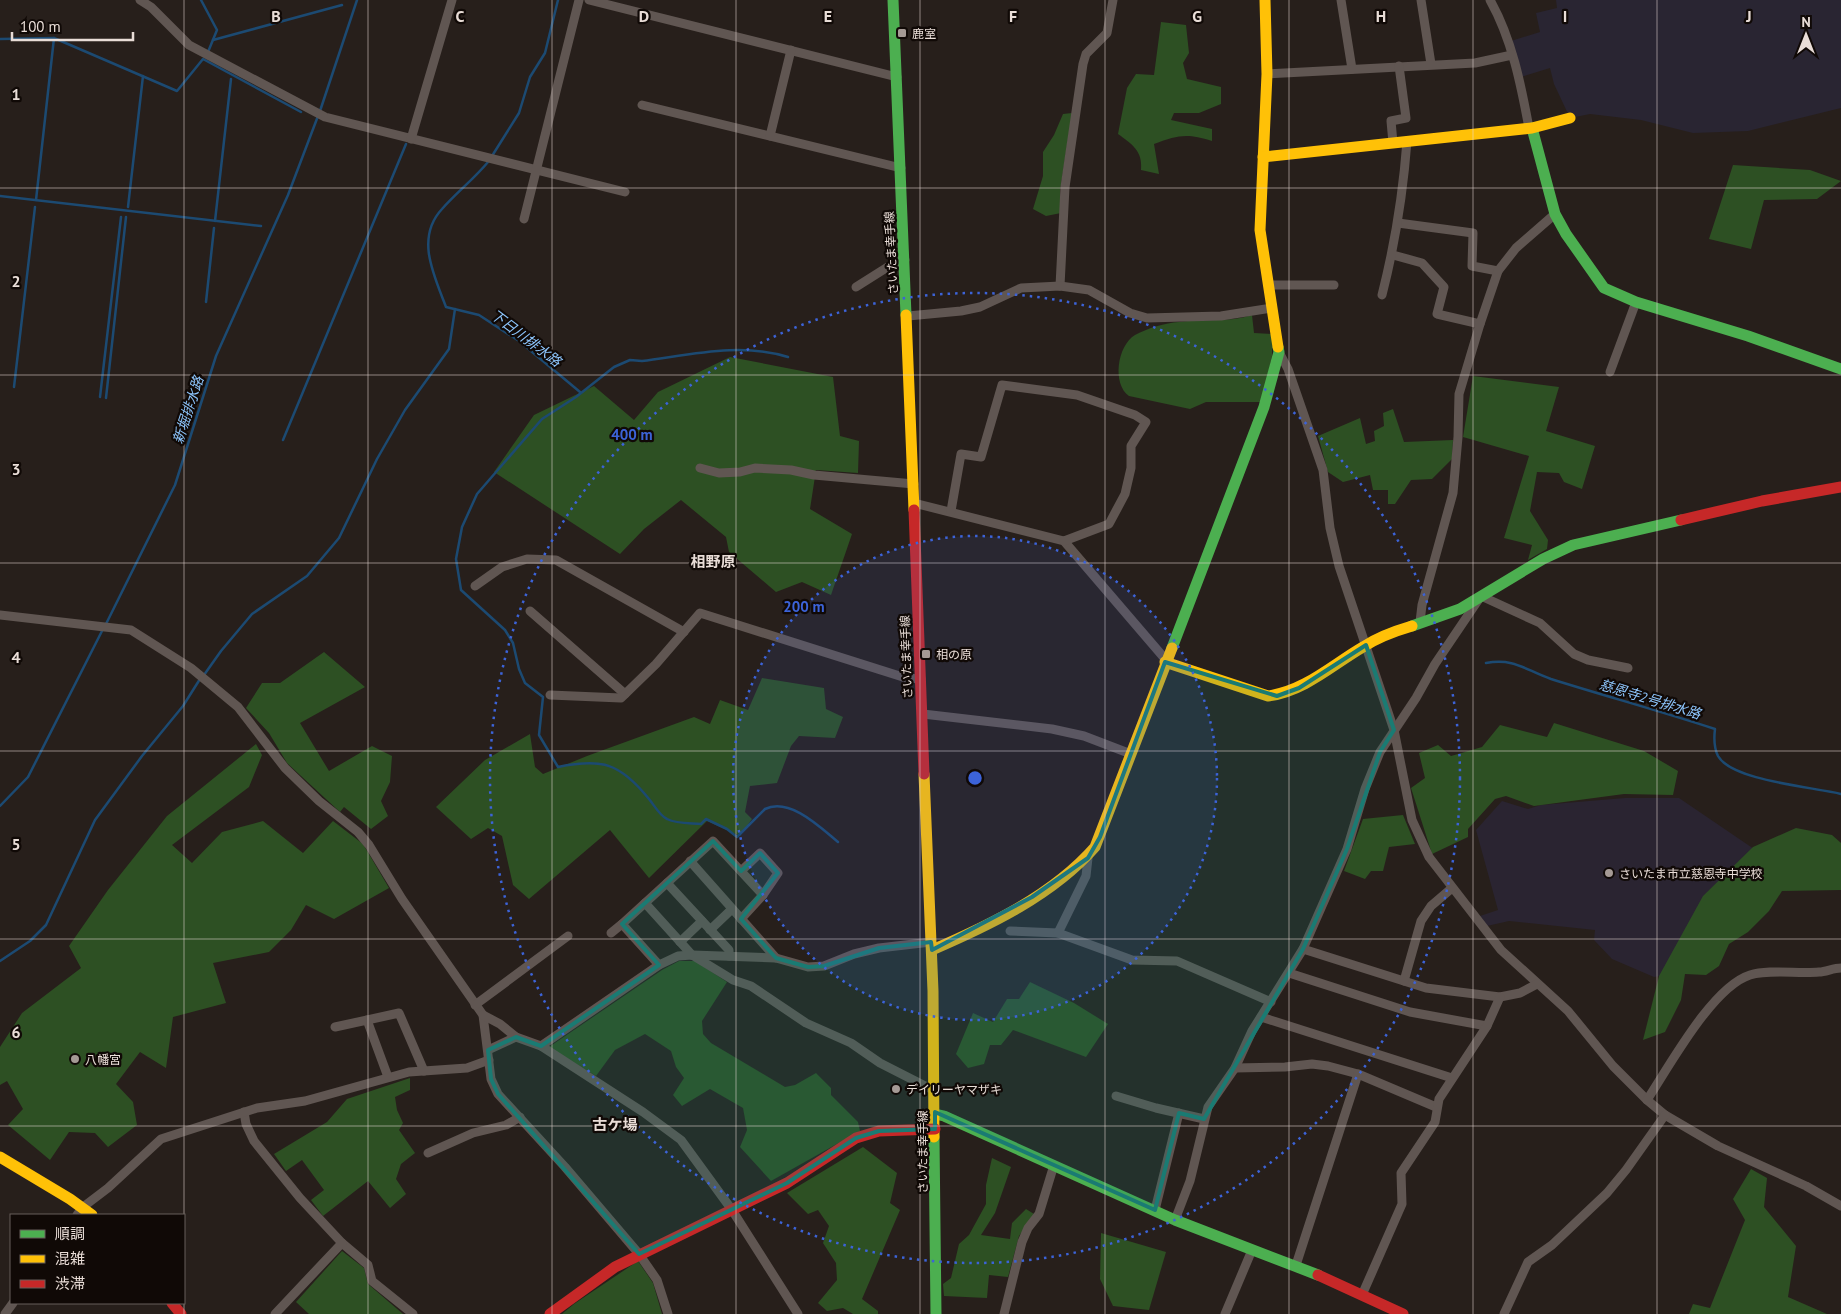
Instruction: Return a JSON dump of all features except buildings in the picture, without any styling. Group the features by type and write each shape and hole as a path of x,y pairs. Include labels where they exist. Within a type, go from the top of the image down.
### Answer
{"street":[{"path":"140,0 151,7 188,45 325,117 625,192"},
{"path":"411,139 452,0"},
{"path":"524,219 578,0"},
{"path":"589,0 897,77"},
{"name":"さいたま幸手線","path":"893,0 908,316 932,946 936,1314"},
{"path":"1060,286 1065,187 1083,64 1086,54 1106,33 1113,0"},
{"path":"1265,0 1267,74 1260,230 1279,352 1288,369 1323,470 1330,528 1339,566 1394,730 1412,820 1429,857 1501,950 1568,1011 1613,1066 1664,1115 1718,1146 1806,1186 1841,1206"},
{"path":"1341,0 1352,69"},
{"path":"1421,0 1431,64"},
{"path":"1490,0 1504,30 1512,55 1555,214 1566,234 1604,288 1636,302 1748,336 1841,369"},
{"path":"770,136 792,50"},
{"path":"1267,74 1475,63 1512,55"},
{"path":"1393,143 1391,121 1406,118 1399,66"},
{"path":"642,105 901,168"},
{"path":"1262,156 1531,128 1570,118"},
{"path":"1382,296 1392,255 1403,193 1407,141"},
{"path":"1420,622 1422,605 1453,493 1458,437 1459,394 1480,324 1498,271 1516,248 1555,214"},
{"path":"1398,223 1473,233 1472,266 1498,271"},
{"path":"1392,255 1422,263 1444,287 1437,314 1480,324"},
{"path":"856,287 894,263 905,260"},
{"path":"1268,285 1334,285"},
{"path":"908,316 961,312 980,307 1021,288 1060,286 1089,290 1130,313 1147,318 1222,316 1272,308"},
{"path":"1610,372 1636,302"},
{"path":"1058,933 1086,876 1088,858 1100,837 1264,407 1279,352"},
{"path":"951,510 961,454 981,457 1002,385 1077,395 1135,415 1146,422 1131,446 1131,468 1125,494 1109,524 1064,541"},
{"path":"700,468 719,472 740,472 755,468 791,470 914,484"},
{"path":"914,503 951,510 1064,541 1166,661 1215,680 1268,696 1277,696 1300,688 1366,645 1420,622 1460,609 1549,554 1572,545 1762,501 1841,487"},
{"path":"474,586 502,567 527,558 556,560 684,632"},
{"path":"1481,596 1540,623 1574,654 1588,660 1628,668"},
{"path":"1175,1220 1192,1174 1208,1107 1234,1068 1252,1031 1303,949 1347,849 1365,790 1377,760 1435,664 1481,596"},
{"path":"530,612 625,694"},
{"path":"550,695 621,698 656,664 700,613 906,678 921,679"},
{"path":"0,615 131,630 192,668 238,707 264,737 285,768 364,839 402,899 482,1015 491,1079 498,1094 566,1167 639,1254 657,1280 668,1314"},
{"path":"922,714 1052,729 1084,736 1131,754"},
{"path":"611,933 713,840 763,895"},
{"path":"741,872 760,854 778,874 763,895 741,918"},
{"path":"541,1046 659,965 678,956 776,958 808,967 824,966 854,954 879,948 932,946 960,938 1032,897 1088,858"},
{"path":"690,861 776,958"},
{"path":"667,883 729,950 729,956"},
{"path":"1404,981 1421,921 1431,906 1452,888"},
{"path":"645,903 692,955 733,980 751,986 806,1023 851,1043 880,1063 929,1088 935,1088"},
{"path":"710,930 732,910"},
{"path":"680,942 702,921"},
{"path":"622,924 659,965"},
{"path":"1010,931 1058,933 1132,960 1177,961 1271,1002"},
{"path":"475,1005 568,936"},
{"path":"1303,949 1426,988 1500,997 1520,993 1537,984"},
{"path":"1647,1100 1703,1016 1720,996 1740,980 1751,975 1821,972 1841,968"},
{"path":"1289,972 1410,1012 1488,1026"},
{"path":"1362,1295 1402,1204 1402,1173 1436,1122 1436,1107 1439,1099 1488,1026 1500,997"},
{"path":"335,1027 399,1013 424,1071"},
{"path":"482,1015 500,1024 516,1038 541,1046 643,1112 681,1140 732,1210 798,1314"},
{"path":"1261,1017 1452,1078"},
{"path":"367,1020 388,1077"},
{"path":"488,1050 516,1038"},
{"path":"0,1157 84,1213 161,1138 257,1108 305,1101 388,1077 424,1071 468,1068 489,1060"},
{"path":"1234,1068 1286,1067 1312,1064 1358,1074 1436,1107"},
{"path":"1296,1265 1358,1074"},
{"path":"1116,1096 1204,1119"},
{"path":"244,1112 246,1124 254,1142 300,1198 342,1243 368,1265 372,1281 413,1314"},
{"path":"1155,1210 1179,1113"},
{"path":"935,1114 944,1116 1175,1220 1296,1265 1403,1314"},
{"path":"1504,1314 1528,1262 1552,1245 1607,1193 1626,1170 1664,1115"},
{"path":"428,1153 474,1133 506,1125 520,1118"},
{"path":"550,1314 615,1267 787,1183 856,1138 879,1131 935,1129"},
{"path":"1004,1314 1022,1242 1028,1228 1039,1214 1054,1165"},
{"path":"275,1314 342,1243"},
{"path":"1225,1314 1252,1250"},
{"path":"173,1304 181,1314"}],"highlighted area":[{"path":"1366,645 1394,730 1380,752 1347,849 1303,949 1204,1119 1179,1113 1155,1210 935,1112 935,1129 879,1131 856,1138 787,1183 639,1254 498,1094 491,1079 488,1050 516,1037 541,1046 659,965 622,924 713,841 741,871 760,853 778,873 741,919 776,958 808,967 824,966 879,948 931,942 932,950 1032,897 1088,858 1100,837 1165,662 1277,696 1299,688"}],"shaded area":[{"path":"1556,0 1841,0 1841,108 1748,131 1693,133 1641,120 1590,114 1570,118 1554,84 1550,68 1521,77 1511,41 1540,32 1536,13 1557,8"},
{"name":"さいたま市立慈恩寺中学校","path":"1625,798 1679,798 1754,849 1662,976 1654,977 1612,959 1594,940 1595,930 1509,921 1487,926 1480,916 1498,910 1476,830 1502,801 1528,809 1541,805"}],"green space":[{"path":"1161,22 1186,25 1189,53 1183,63 1187,79 1221,87 1221,104 1199,113 1174,113 1171,120 1212,129 1212,141 1183,136 1154,144 1159,174 1141,170 1140,158 1136,149 1118,134 1127,88 1136,74 1154,75"},
{"path":"1072,113 1060,191 1061,213 1046,216 1033,209 1043,176 1043,152 1054,135 1063,114"},
{"path":"1733,165 1810,170 1841,181 1817,199 1764,200 1751,249 1709,239"},
{"path":"1252,315 1254,333 1272,334 1272,356 1262,402 1206,402 1190,409 1129,396 1120,383 1119,365 1121,356 1124,347 1135,335 1168,323 1225,320"},
{"path":"730,357 833,377 840,436 859,441 858,473 816,470 810,509 852,534 831,595 802,582 776,592 729,552 726,537 681,500 644,529 620,554 494,472 534,415 594,386 634,420 658,392"},
{"path":"1473,376 1559,387 1546,431 1595,446 1582,489 1564,482 1559,473 1537,472 1530,511 1548,540 1547,549 1528,560 1532,545 1504,538 1529,456 1463,437"},
{"path":"1393,409 1404,442 1453,440 1452,459 1432,479 1411,480 1395,504 1388,504 1388,490 1373,490 1370,475 1343,482 1328,472 1318,436 1360,418 1366,444 1375,441 1374,431 1384,426 1383,413"},
{"path":"324,652 365,687 300,723 329,771 372,746 392,756 390,782 381,801 388,816 371,829 344,807 340,812 287,763 269,733 246,708 262,683 280,683"},
{"path":"762,678 824,688 826,709 843,717 835,738 799,736 791,746 777,783 750,786 745,812 752,819 740,836 707,821 649,878 610,830 529,899 513,885 502,836 488,828 471,839 436,807 485,760 530,734 535,767 543,774 694,717 710,724 720,700 748,710"},
{"path":"1554,723 1644,751 1678,771 1673,795 1624,794 1534,806 1506,796 1495,799 1468,829 1468,837 1432,854 1411,788 1425,778 1419,753 1438,745 1451,756 1482,747 1500,725 1547,737"},
{"path":"256,744 262,755 249,787 172,845 192,863 222,832 263,821 303,853 333,821 363,844 389,888 334,919 306,905 291,930 269,952 213,963 226,1003 173,1017 166,1068 140,1052 116,1084 133,1102 137,1125 108,1147 95,1133 69,1132 50,1160 8,1125 23,1109 7,1081 0,1085 0,1047 22,1013 81,968 69,946 108,890 167,816"},
{"path":"1403,815 1415,844 1389,847 1383,871 1371,871 1365,879 1344,871 1363,819"},
{"path":"1796,828 1832,835 1841,843 1841,890 1782,891 1769,911 1748,932 1729,944 1719,966 1706,975 1685,974 1681,1000 1665,1032 1643,1040 1659,976 1703,896 1753,847"},
{"path":"679,961 695,961 727,982 702,1021 703,1034 711,1043 785,1087 795,1085 816,1073 831,1088 831,1095 858,1122 860,1131 771,1181 740,1147 747,1130 743,1108 710,1089 682,1106 673,1095 684,1078 676,1067 671,1051 645,1034 615,1050 596,1076 549,1047 662,970"},
{"path":"1030,982 1074,1003 1108,1024 1086,1057 1013,1030 1001,1045 990,1045 984,1064 968,1068 956,1054 973,1013 993,1022 1007,999 1019,999"},
{"path":"410,1078 410,1090 395,1097 397,1110 403,1123 399,1130 415,1153 401,1164 396,1179 406,1194 390,1208 368,1181 323,1216 311,1200 324,1190 302,1160 286,1171 274,1154 327,1122 347,1099"},
{"path":"863,1147 897,1173 890,1203 900,1210 862,1299 878,1311 878,1314 853,1314 843,1308 827,1311 818,1303 837,1280 836,1263 823,1243 829,1226 818,1210 808,1214 787,1193"},
{"path":"992,1158 1011,1167 995,1213 981,1235 1010,1239 1012,1223 1026,1209 1034,1214 1019,1236 1008,1277 989,1275 987,1298 944,1296 943,1284 951,1278 959,1244 969,1235 986,1204 986,1185"},
{"path":"1751,1169 1767,1178 1764,1207 1796,1246 1788,1297 1827,1314 1689,1314 1693,1304 1710,1308 1745,1220 1733,1199"},
{"path":"1101,1233 1166,1252 1149,1310 1113,1306 1100,1279"},
{"path":"342,1251 364,1268 368,1284 403,1314 309,1314 296,1302"},
{"path":"638,1261 653,1283 662,1314 562,1314 574,1304"}],"waterway":[{"path":"201,0 217,30 208,52"},
{"name":"新堀排水路","path":"320,111 357,0"},
{"name":"下日川排水路","path":"492,156 519,113 530,77 545,53 558,0"},
{"path":"213,40 342,5"},
{"path":"0,39 54,38 177,91 203,59 301,112"},
{"path":"36,200 54,38"},
{"path":"128,207 143,76"},
{"path":"215,221 231,79"},
{"name":"新堀排水路","path":"106,624 175,485 216,356 288,195 318,116"},
{"path":"283,440 406,144"},
{"name":"下日川排水路","path":"488,162 442,209 434,220 430,232 428,244 429,257 446,307 479,315 519,341 580,392"},
{"path":"0,196 261,226"},
{"path":"14,387 35,207"},
{"path":"100,397 121,217"},
{"path":"106,398 126,217"},
{"path":"206,302 214,228"},
{"path":"204,675 252,614 307,576 339,538 377,459 405,410 449,349 455,309"},
{"path":"788,357 752,350 715,351 642,361 630,360 614,367 576,397 542,419 477,494 462,527 456,559 461,590 505,630 513,643 519,669 525,683 543,697 539,735 558,767 587,763 609,766 629,778 662,815 675,822 701,824 706,819 727,829 737,837 765,809 775,806 785,807 795,810 814,822 838,842"},
{"name":"新堀排水路","path":"0,806 28,777 103,629"},
{"name":"慈恩寺2号排水路","path":"1486,663 1512,663 1551,679 1715,729 1716,750 1718,756 1726,765 1756,777 1775,782 1841,794"},
{"path":"0,961 30,941 46,925 95,820 142,756 183,706 200,679"}],"traffic: fast":[{"path":"893,0 906,315"},
{"path":"1532,128 1555,214 1566,234 1604,288 1636,302 1748,336 1841,369"},
{"path":"1172,648 1264,407 1279,352 1278,347"},
{"path":"1412,626 1460,609 1543,559 1573,545 1681,520"},
{"path":"935,1114 944,1116 1175,1220 1318,1275"},
{"path":"934,1137 936,1314"}],"traffic: slow":[{"path":"1265,0 1267,74 1260,230 1278,347"},
{"path":"1263,157 1532,128 1570,118"},
{"path":"906,315 914,510"},
{"path":"1165,662 1268,696 1294,689 1375,640 1412,626"},
{"path":"932,950 998,919 1040,894 1060,880 1095,847 1172,648"},
{"path":"924,774 933,991 934,1137"},
{"path":"0,1157 70,1199 91,1214"}],"traffic: jam":[{"path":"1681,520 1762,501 1841,487"},
{"path":"914,510 924,774"},
{"path":"550,1314 615,1267 787,1183 856,1138 879,1131 935,1129"},
{"path":"1318,1275 1403,1314"},
{"path":"173,1304 181,1314"}],"place":[{"name":"鹿室","path":"902,33"},
{"name":"相の原","path":"926,654"},
{"name":"さいたま市立慈恩寺中学校","path":"1609,873"},
{"name":"八幡宮","path":"75,1059"},
{"name":"デイリーヤマザキ","path":"896,1089"}],"district":[{"name":"相野原","path":"713,561"},
{"name":"古ケ場","path":"615,1124"}]}
